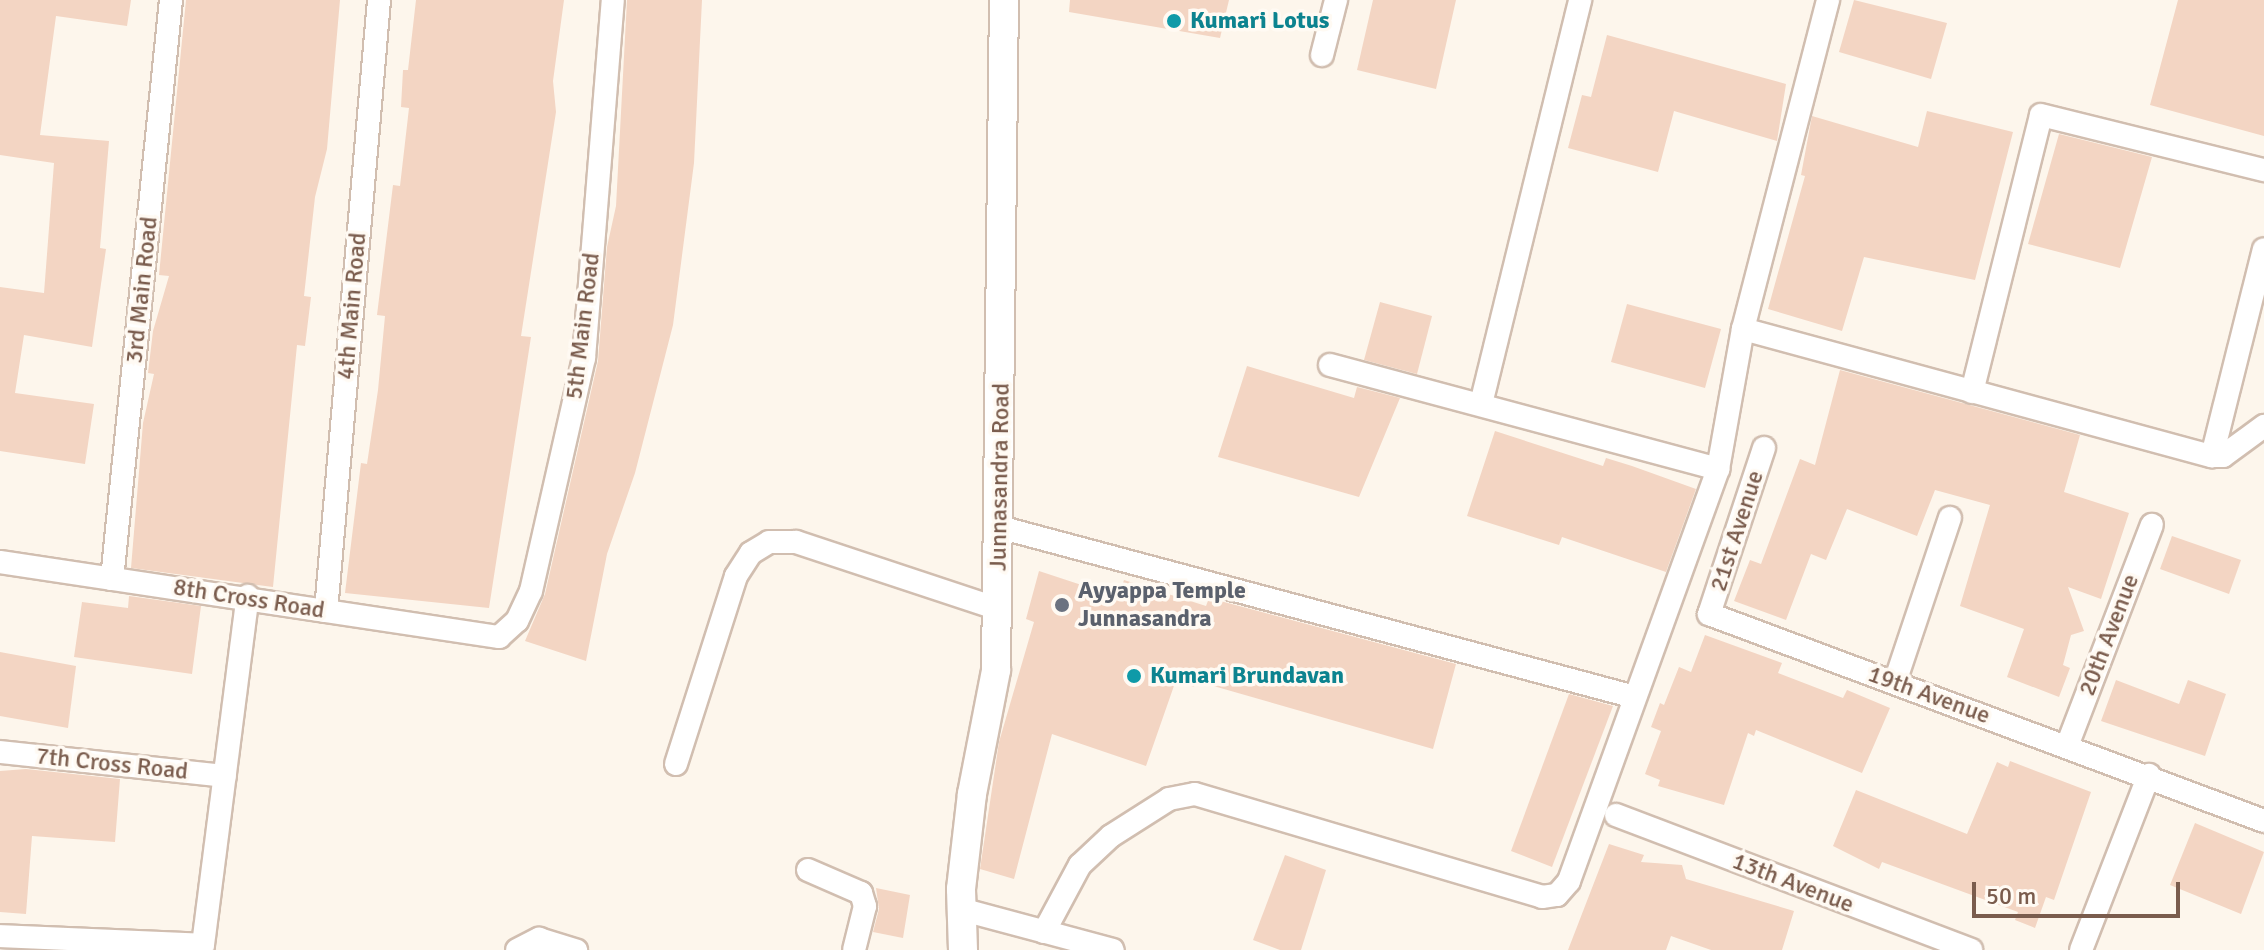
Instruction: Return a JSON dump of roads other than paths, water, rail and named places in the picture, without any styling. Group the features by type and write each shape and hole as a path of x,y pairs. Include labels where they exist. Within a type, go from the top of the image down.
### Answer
{"street":[{"name":"3rd Main Road","path":"112,579 171,0"},
{"name":"4th Main Road","path":"326,611 379,0"},
{"name":"5th Main Road","path":"499,637 517,621 531,591 584,358 613,0"},
{"name":"Junnasandra Road","path":"963,950 960,909 972,794 996,670 1004,0"},
{"path":"1322,55 1336,0"},
{"path":"1481,404 1580,0"},
{"path":"1044,932 1080,865 1111,836 1169,799 1195,794 1542,897 1557,895 1569,881 1718,469 1743,329 1828,0"},
{"path":"1972,392 2041,115 2264,170"},
{"path":"2212,456 2264,249"},
{"path":"1743,329 2212,456 2223,456 2264,426"},
{"path":"1330,365 1718,469"},
{"name":"21st Avenue","path":"1709,614 1764,448"},
{"path":"1895,682 1950,518"},
{"name":"20th Avenue","path":"2067,746 2152,525"},
{"path":"999,527 1635,697"},
{"path":"676,764 736,576 751,553 769,542 796,542 998,609"},
{"name":"8th Cross Road","path":"0,562 248,596 499,637"},
{"path":"0,936 203,945 248,596"},
{"name":"19th Avenue","path":"1709,614 2149,775 2264,821"},
{"name":"7th Cross Road","path":"0,752 225,776"},
{"path":"2081,950 2149,775"},
{"name":"13th Avenue","path":"1616,815 1971,950"},
{"path":"808,870 861,893 865,906 854,950"},
{"path":"960,909 1113,950"},
{"path":"517,950 539,939 576,950"}],"place":[{"name":"Kumari Lotus","path":"1174,21"},
{"name":"Ayyappa Temple Junnasandra","path":"1062,605"},
{"name":"Kumari Brundavan","path":"1134,676"}]}
